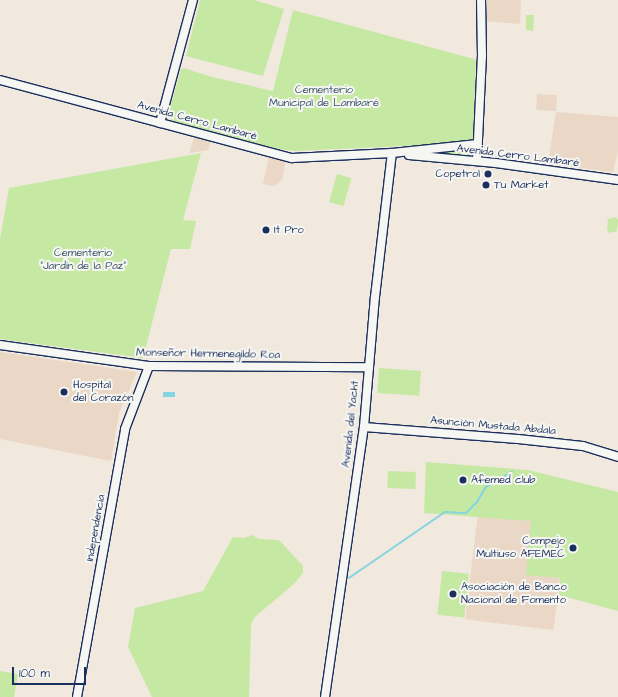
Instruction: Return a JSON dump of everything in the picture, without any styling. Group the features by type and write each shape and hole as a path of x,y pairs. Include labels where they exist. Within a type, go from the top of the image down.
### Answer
{"street":[{"path":"160,123 193,0"},
{"path":"477,161 482,56 481,0"},
{"name":"Avenida Cerro Lambaré","path":"0,80 292,158 392,153 478,144"},
{"name":"Avenida Cerro Lambaré","path":"392,153 477,161 618,180"},
{"name":"Avenida del Yacht","path":"325,697 364,427 392,153"},
{"name":"Monseñor Hermenegildo Roa","path":"0,345 149,366 369,367"},
{"name":"Independencia","path":"77,697 125,429 149,366"},
{"name":"Asunción Mustada Abdala","path":"364,427 510,438 583,446 618,457"}],"shaded area":[{"path":"485,0 521,0 520,24 485,21"},
{"path":"537,94 557,95 556,111 536,110"},
{"path":"556,112 618,117 618,151 613,172 548,164"},
{"path":"195,135 211,139 208,150 189,153"},
{"path":"269,157 283,160 285,163 282,180 274,186 263,184"},
{"name":"Hospital del Corazón","path":"0,352 137,372 119,413 111,461 0,439"},
{"path":"478,514 566,525 553,630 465,619"}],"green space":[{"path":"200,0 254,0 284,9 263,76 186,56"},
{"name":"Cementerio Municipal de Lambaré","path":"293,10 474,59 476,61 473,139 467,143 295,151 279,149 200,130 171,120 168,116 181,69 184,68 212,77 273,91"},
{"path":"526,15 534,15 533,31 526,30"},
{"path":"469,150 471,152 469,155 426,153 427,151"},
{"name":"Cementerio \"Jardín de la Paz\"","path":"201,153 183,220 196,221 190,249 171,249 143,358 0,339 0,239 9,188"},
{"path":"337,174 351,178 343,206 329,202"},
{"path":"616,217 618,220 617,231 609,233 607,230 608,219"},
{"path":"379,368 421,371 419,396 377,393"},
{"name":"Compejo Multiuso AFEMEC","path":"426,462 528,470 618,492 618,611 559,595 560,578 526,575 531,521 424,513"},
{"path":"388,471 416,472 415,489 387,488"},
{"path":"252,535 259,539 279,540 303,566 303,573 295,583 255,617 251,624 249,697 152,697 128,647 135,608 203,591 233,537 244,538"},
{"name":"Asociación de Banco Nacional de Fomento","path":"442,571 469,574 464,618 437,615"},
{"path":"0,671 18,674 14,697 0,697"}],"water":[{"path":"163,392 175,392 175,397 163,397"}],"waterway":[{"path":"349,578 445,512 466,513 477,502 486,487 512,472"}],"place":[{"name":"Copetrol","path":"488,174"},
{"name":"Tu Market","path":"486,185"},
{"name":"It Pro","path":"266,230"},
{"name":"Hospital del Corazón","path":"64,392"},
{"name":"Afemed club","path":"463,480"},
{"name":"Compejo Multiuso AFEMEC","path":"573,548"},
{"name":"Asociación de Banco Nacional de Fomento","path":"453,594"}]}
